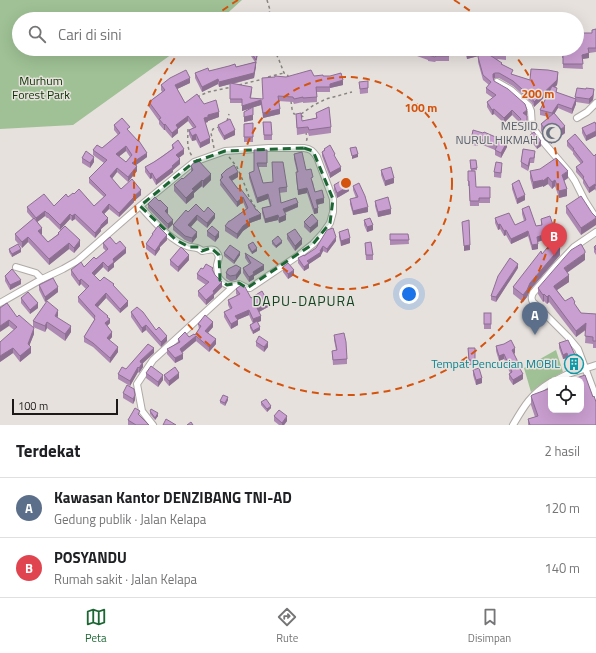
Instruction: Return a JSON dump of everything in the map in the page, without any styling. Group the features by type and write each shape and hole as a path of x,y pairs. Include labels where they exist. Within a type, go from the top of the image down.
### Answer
{"street":[{"path":"497,82 511,90 529,106 531,111 532,126 569,172 596,218"},
{"path":"577,118 587,112 596,103"},
{"path":"0,303 77,261 140,206 194,162 215,154 225,151 269,148 310,149 317,157 334,199 330,223 323,234 299,255 250,288 239,284 228,285 218,277 219,257 215,251 210,249 202,251 198,247 189,247 176,240 155,223 140,206"},
{"path":"596,232 574,247 562,259 531,297 533,302 574,343 581,356 596,397"},
{"path":"16,268 36,273 42,279"},
{"path":"153,425 142,411 137,384 153,360 235,285"},
{"path":"562,377 596,365"},
{"path":"513,425 532,396 548,384"}],"path":[{"path":"267,0 270,12"},
{"path":"277,56 284,73 287,74 289,78 288,81"},
{"path":"198,97 208,92 284,73"},
{"path":"300,115 326,99 352,92"},
{"path":"291,98 294,114 300,115 304,120 306,139 304,148"},
{"path":"225,124 228,120 229,114"},
{"path":"215,154 211,133 213,129 219,127"},
{"path":"188,129 188,147 194,162"},
{"path":"225,151 237,167 246,188 248,197 260,213"}],"highlighted area":[{"path":"304,148 313,151 333,199 330,223 313,244 247,288 239,283 227,285 220,280 219,255 211,248 202,251 199,247 189,247 176,240 140,206 194,162 225,151"}],"green space":[{"name":"Murhum Forest Park","path":"0,0 242,0 229,12 12,12 12,56 169,56 73,125 0,129"},
{"path":"556,350 563,372 554,377 548,377 548,380 531,392 524,368"}],"building":[{"path":"596,29 596,48 588,48 589,53 584,54 584,33 592,33 592,30"},
{"path":"491,56 502,63 501,64 513,70 511,74 530,80 531,69 558,72 557,80 534,102 532,98 513,81 499,73 493,74 494,81 508,89 525,104 527,110 523,113 527,116 527,121 523,125 519,122 521,119 512,110 504,118 494,109 492,110 487,102 496,95 486,88 491,82 483,75 478,57"},
{"path":"563,56 582,56 583,64 563,64"},
{"path":"256,62 254,73 219,82 218,79 202,87 195,73 208,68 209,71 235,64 236,67"},
{"path":"186,70 190,78 175,85 185,103 197,94 204,104 216,100 219,112 208,115 208,117 204,118 210,138 200,143 196,134 192,136 189,130 196,127 188,116 176,125 178,128 172,133 159,119 161,118 149,102 165,90 161,85 170,78"},
{"path":"311,70 314,76 330,76 341,73 343,80 330,84 330,87 316,87 317,97 303,97 294,99 293,97 278,96 280,109 263,113 261,100 242,106 242,99 230,99 230,83 252,87 250,98 263,99 262,78 275,76 286,77"},
{"path":"368,81 368,88 360,89 359,82"},
{"path":"552,86 557,88 556,92 576,99 572,109 558,104 552,113 540,110"},
{"path":"577,88 594,89 593,95 589,99 575,97"},
{"path":"253,107 253,115 244,117 244,112"},
{"path":"329,107 331,127 309,130 308,127 297,128 296,114 301,113 302,121 317,118 316,113"},
{"path":"554,113 565,126 551,137 541,124"},
{"path":"122,118 130,127 127,129 139,141 147,153 132,163 137,166 128,177 117,168 110,176 121,189 132,179 141,190 119,213 109,204 102,212 108,218 95,233 75,214 72,216 70,214 60,225 45,211 36,218 27,207 44,194 54,206 66,194 68,197 79,189 94,206 106,195 89,178 107,160 93,150 97,145 102,148 120,133 114,125","holes":["126,146 132,155 126,162 116,154"]},
{"path":"230,119 235,130 224,136 218,125"},
{"path":"263,122 271,122 272,135 264,135"},
{"path":"595,122 596,131 586,136 582,128"},
{"path":"253,123 253,137 244,137 244,124"},
{"path":"473,130 484,132 507,142 501,153 495,150 497,146 478,138 478,142 471,140"},
{"path":"534,132 541,141 537,144 530,135"},
{"path":"575,134 594,156 596,154 596,186 595,184 589,188 583,178 584,177 576,167 583,162 567,141"},
{"path":"178,140 184,149 176,155 180,159 172,166 173,167 156,180 152,173 150,174 145,167 174,148 172,145"},
{"path":"330,145 341,167 330,173 322,152"},
{"path":"356,147 358,154 352,156 350,148"},
{"path":"523,149 535,151 534,158 530,158 528,166 521,162"},
{"path":"254,150 267,150 267,163 257,163 263,183 273,182 272,162 283,162 287,187 279,188 281,203 296,198 298,203 283,209 286,215 279,218 278,215 265,219 262,208 271,206 268,194 257,198 249,173 254,171"},
{"path":"86,151 94,157 90,163 82,158"},
{"path":"302,152 306,170 311,169 313,177 311,178 315,192 322,190 324,198 316,200 318,208 314,209 307,188 298,190 296,172 298,172 294,154"},
{"path":"556,158 568,171 562,175 567,189 559,191 555,180 552,182 548,177 543,181 533,182 530,171 540,169"},
{"path":"197,159 211,174 192,189 194,190 186,198 174,185 193,170 191,166"},
{"path":"470,160 476,160 477,168 471,169"},
{"path":"496,162 502,163 501,173 494,172"},
{"path":"234,165 238,172 229,177 261,214 249,219 250,221 243,226 237,234 225,226 229,221 248,208 243,197 237,202 220,180 223,177 221,175"},
{"path":"391,167 394,178 385,181 381,170"},
{"path":"468,171 475,171 476,187 490,187 490,198 479,198 479,201 470,201"},
{"path":"344,179 349,186 337,193 334,185"},
{"path":"519,180 525,195 517,199 512,184"},
{"path":"359,183 368,207 353,211 350,199 358,197 353,186"},
{"path":"581,196 596,218 581,228 566,206"},
{"path":"155,197 168,208 165,211 173,220 168,224 148,204"},
{"path":"388,197 391,209 378,212 375,201"},
{"path":"196,204 204,212 208,207 215,214 207,223 197,215 188,225 197,232 192,238 185,236 173,225 186,210 188,212"},
{"path":"529,206 536,226 542,225 541,219 550,216 554,228 545,232 546,234 537,237 538,244 532,245 528,231 511,239 506,230 504,231 500,224 498,225 495,218 509,213 515,225 526,220 522,209"},
{"path":"312,214 318,221 310,228 304,222"},
{"path":"34,218 42,228 38,231 48,242 59,234 58,233 65,226 80,240 74,248 69,243 49,259 28,237 22,242 15,234"},
{"path":"370,218 373,225 367,227 364,220"},
{"path":"469,220 470,245 464,246 462,222"},
{"path":"158,226 167,235 155,251 146,244"},
{"path":"212,226 219,232 215,237 207,231"},
{"path":"333,228 336,237 327,249 323,246 320,251 321,252 307,261 309,263 304,267 298,258 316,248 327,230"},
{"path":"295,229 302,239 295,246 287,234"},
{"path":"348,229 350,238 341,241 339,232"},
{"path":"390,234 408,234 409,240 390,240"},
{"path":"278,236 282,241 276,246 272,241"},
{"path":"110,237 116,244 120,241 126,248 113,259 114,262 108,267 103,262 92,273 100,281 104,277 114,284 113,285 128,301 120,309 106,293 95,305 110,319 105,323 112,332 107,338 118,347 110,358 84,337 95,319 95,316 78,297 89,286 81,279 79,281 71,270 81,262 84,267 94,257 96,259 108,249 103,243"},
{"path":"253,242 257,248 252,252 248,245"},
{"path":"371,242 373,255 366,255 365,243"},
{"path":"552,242 560,248 530,283 523,295 513,287 541,251 542,254"},
{"path":"18,244 21,249 12,254 9,249"},
{"path":"581,244 585,253 564,268 569,275 554,287 565,301 572,297 581,313 596,314 596,341 593,341 593,337 585,336 586,323 576,331 549,295 547,297 544,294 543,295 538,288 571,250"},
{"path":"230,245 240,252 234,261 224,253"},
{"path":"181,247 189,255 178,267 170,260"},
{"path":"245,253 264,265 253,272 254,274 249,277 243,268 251,263"},
{"path":"510,258 518,264 496,297 491,296 498,276"},
{"path":"288,263 294,270 288,274 283,267"},
{"path":"206,264 213,268 212,269 215,275 222,282 213,291 214,293 206,300 198,291 209,282 197,274"},
{"path":"236,265 241,268 236,275 230,276 226,273 228,269"},
{"path":"12,269 21,280 10,285 5,276"},
{"path":"53,278 58,287 45,297 39,285"},
{"path":"241,285 245,287 251,298 262,291 268,302 257,308 261,316 253,319 249,310 235,316 238,320 231,324 224,312 232,308 228,300 240,294 236,289"},
{"path":"28,292 38,303 30,310 21,298"},
{"path":"47,301 58,310 55,316 71,326 65,334 47,322 45,326 33,321"},
{"path":"7,303 17,317 19,315 34,328 28,344 31,347 20,356 13,348 0,356 0,342 17,327 9,320 0,326 0,308"},
{"path":"137,307 143,312 156,330 159,327 167,336 161,342 146,325 142,328 131,312"},
{"path":"484,313 491,313 491,324 484,324"},
{"path":"205,315 213,322 205,331 216,339 209,347 196,336 180,349 183,354 175,358 167,349 180,342 178,339 185,332 189,337 194,334 195,335 201,326 198,324"},
{"path":"257,321 260,327 253,331 250,325"},
{"path":"344,333 347,359 333,360 332,351 337,350 334,335"},
{"path":"259,336 268,342 264,347 256,342"},
{"path":"511,340 515,348 512,350 523,374 513,380 509,374 512,372 504,354 499,356 496,346"},
{"path":"568,340 575,355 577,354 579,361 570,364 567,353 563,355 559,343"},
{"path":"148,344 154,348 140,361 141,363 143,362 139,368 138,367 130,381 118,374 122,367 126,369"},
{"path":"468,348 475,348 475,360 469,360"},
{"path":"151,366 163,375 158,382 146,373"},
{"path":"175,367 179,373 169,381 164,375"},
{"path":"479,368 482,378 476,380 473,370"},
{"path":"585,375 593,397 594,396 596,402 596,425 530,425 528,419 538,416 531,396 548,389 548,413 584,413 584,377 579,377"},
{"path":"127,385 134,389 135,395 133,399 123,393"},
{"path":"223,395 228,397 225,403 220,401"},
{"path":"266,399 271,406 267,409 261,402"},
{"path":"135,408 140,411 138,414 149,425 136,425 128,420"},
{"path":"151,409 158,413 155,418 150,411"},
{"path":"279,410 287,416 282,423 274,416"},
{"path":"166,419 176,425 163,425"}],"place":[{"name":"MESJID NURUL HIKMAH","path":"552,133"},
{"name":"POSYANDU","path":"554,256"},
{"name":"Kawasan Kantor DENZIBANG TNI-AD","path":"535,335"},
{"name":"Tempat Pencucian MOBIL","path":"574,364"}],"district":[{"name":"DAPU-DAPURA","path":"304,301"}]}
